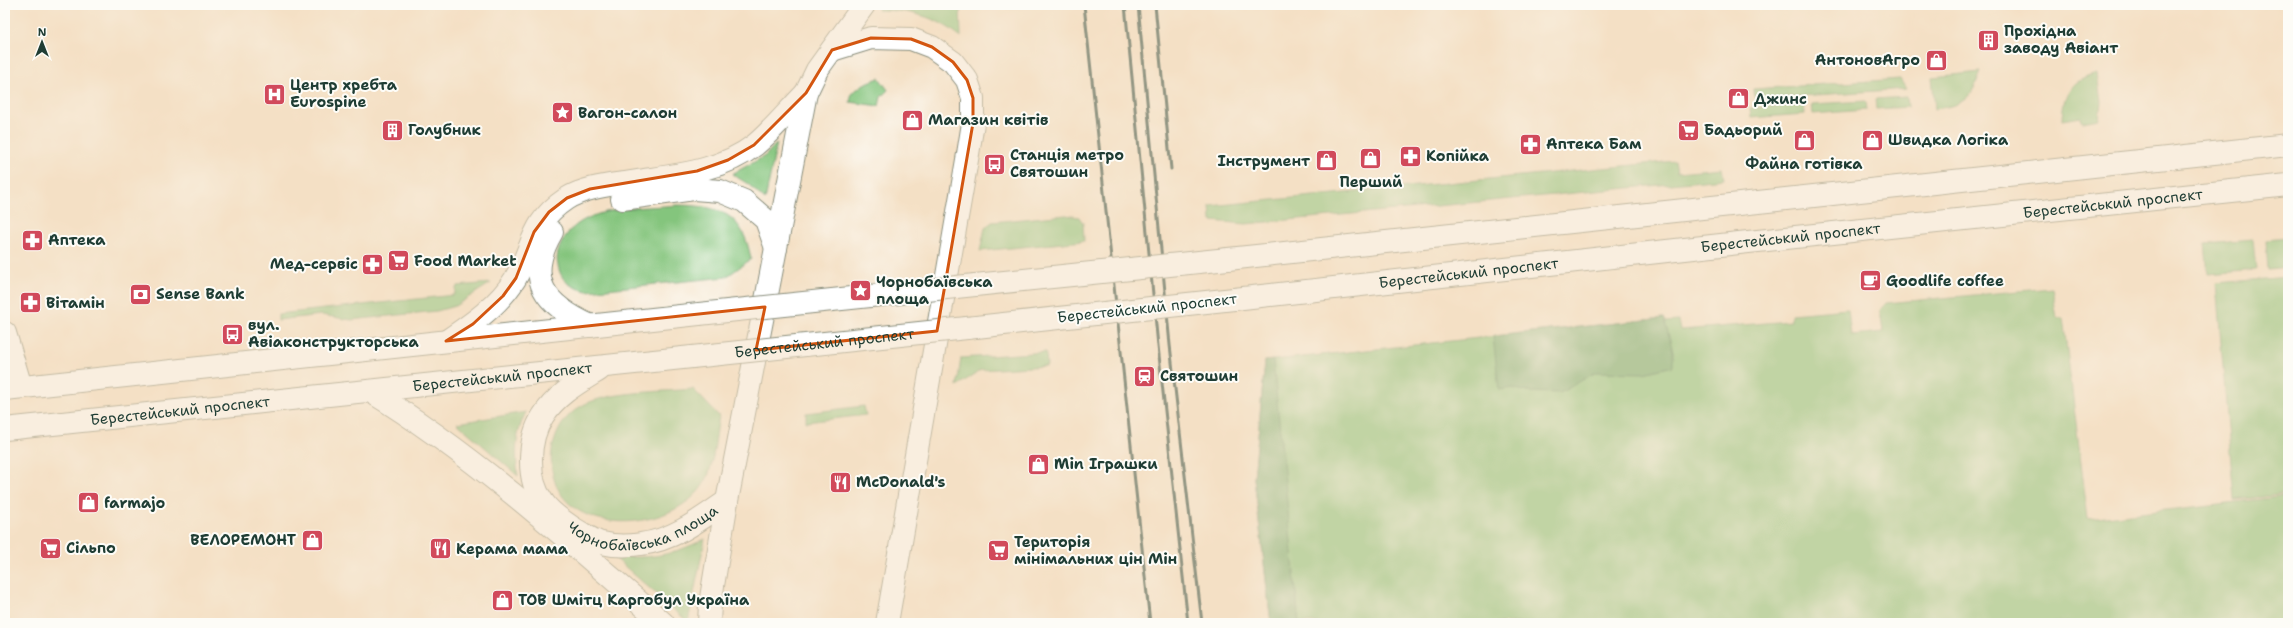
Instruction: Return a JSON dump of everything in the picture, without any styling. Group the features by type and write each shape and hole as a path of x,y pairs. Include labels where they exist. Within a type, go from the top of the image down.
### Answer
{"main road":[{"name":"Чорнобаївська площа","path":"709,623 710,604 727,501 806,93 817,70 864,5"},
{"path":"832,50 871,38 911,40 918,42 932,47 952,62 966,80 973,98 973,123 887,623"},
{"name":"Чорнобаївська площа","path":"446,341 473,324 502,296 516,278 534,232 549,212 568,198 590,189 697,171 728,160 754,145 806,93"},
{"path":"5,333 13,388 2288,145"},
{"name":"Берестейський проспект","path":"5,429 604,367 1763,240 2288,185"},
{"path":"591,326 569,316 550,300 540,281 539,263 543,247 554,229 569,214 595,202 694,189 720,191 744,201 766,220 776,248"},
{"name":"Чорнобаївська площа","path":"604,367 568,389 551,405 535,431 531,448 532,463 535,485 543,503 573,529 601,543 621,545 642,544 685,530 727,501"},
{"name":"Чорнобаївська площа","path":"370,391 415,419 521,503 663,623"}],"highlighted area":[{"path":"871,38 911,39 932,47 953,62 967,80 973,98 973,123 937,331 756,350 765,307 446,341 473,324 503,296 516,278 534,232 549,212 567,198 590,189 697,171 728,160 754,145 806,93 832,50"}],"green space":[{"path":"881,5 960,5 961,37 952,30 932,19 900,11 877,10"},
{"path":"1981,72 1970,95 1960,103 1935,109 1932,77"},
{"path":"2097,74 2101,102 2099,119 2082,122 2081,117 2062,120 2066,95 2080,80"},
{"path":"879,78 888,90 881,97 879,106 850,102 852,93 864,84"},
{"path":"1900,79 1906,89 1755,99 1754,89"},
{"path":"1907,97 1908,107 1876,109 1875,99"},
{"path":"1866,101 1867,110 1813,114 1812,104"},
{"path":"1804,104 1805,114 1751,118 1750,108"},
{"path":"777,143 765,200 748,184 732,174 765,156"},
{"path":"1675,161 1677,172 1722,168 1724,179 1246,224 1211,221 1210,206"},
{"path":"678,205 706,207 727,215 742,231 751,259 726,277 587,291 576,288 564,280 559,271 557,262 559,249 570,231 582,221 596,215 629,208"},
{"path":"1066,215 1079,217 1083,223 1084,241 980,251 985,228 992,222"},
{"path":"2288,238 2288,268 2268,270 2266,240"},
{"path":"2253,240 2256,270 2208,274 2205,244"},
{"path":"2288,277 2288,494 2234,500 2216,283"},
{"path":"491,283 455,306 437,311 351,320 321,315 278,320 278,314 454,295 457,286"},
{"path":"2052,288 2057,318 2063,318 2088,519 2288,496 2288,623 1271,623 1254,478 1265,361 1664,318 1666,322 1678,321 1680,330 1791,321 1791,314 1848,309 1851,335 1883,332 1880,310 1886,303"},
{"path":"1664,318 1673,351 1673,366 1644,373 1596,372 1560,393 1527,392 1513,388 1499,390 1493,336"},
{"path":"1046,352 1047,366 981,370 957,386 961,358"},
{"path":"1273,360 1299,623 1271,623 1254,478 1265,361"},
{"path":"693,389 719,416 710,470 708,476 695,495 676,509 653,518 628,522 603,520 580,512 563,497 553,475 551,455 559,430 569,415 585,404 623,394"},
{"path":"864,406 866,415 806,422 806,413"},
{"path":"526,412 522,420 517,443 516,459 518,476 457,423"},
{"path":"705,539 688,622 613,556 639,557 671,553"}],"railway":[{"path":"1084,5 1150,623"},
{"path":"1125,5 1158,346 1188,623"},
{"path":"1138,5 1170,345 1202,623"},
{"path":"1155,5 1171,169"}],"place":[{"name":"Прохідна заводу Авіант","path":"1988,40"},
{"name":"АнтоновАгро","path":"1936,60"},
{"name":"Центр хребта Eurospine","path":"275,94"},
{"name":"Джинс","path":"1738,99"},
{"name":"Вагон-салон","path":"562,113"},
{"name":"Магазин квiтiв","path":"913,120"},
{"name":"Голубник","path":"393,130"},
{"name":"Бадьорий","path":"1689,130"},
{"name":"Швидка Логіка","path":"1873,140"},
{"name":"Файна готівка","path":"1804,141"},
{"name":"Аптека Бам","path":"1531,144"},
{"name":"Копійка","path":"1411,156"},
{"name":"Перший","path":"1371,159"},
{"name":"Інструмент","path":"1326,161"},
{"name":"Станція метро Святошин","path":"995,164"},
{"name":"Аптека","path":"32,240"},
{"name":"Food Market","path":"399,261"},
{"name":"Мед-сервіс","path":"373,264"},
{"name":"Goodlife coffee","path":"1871,281"},
{"name":"Чорнобаївська площа","path":"860,291"},
{"name":"Sense Bank","path":"140,294"},
{"name":"Вітамін","path":"31,303"},
{"name":"вул. Авіаконструкторська","path":"232,334"},
{"name":"Святошин","path":"1144,376"},
{"name":"Min Іграшки","path":"1038,464"},
{"name":"McDonald's","path":"840,482"},
{"name":"farmajo","path":"89,503"},
{"name":"ВЕЛОРЕМОНТ","path":"312,540"},
{"name":"Сільпо","path":"51,548"},
{"name":"Керама мама","path":"440,549"},
{"name":"Територія мінімальних цін Мін","path":"998,551"},
{"name":"ТОВ Шмітц Каргобул Україна","path":"502,600"}]}
